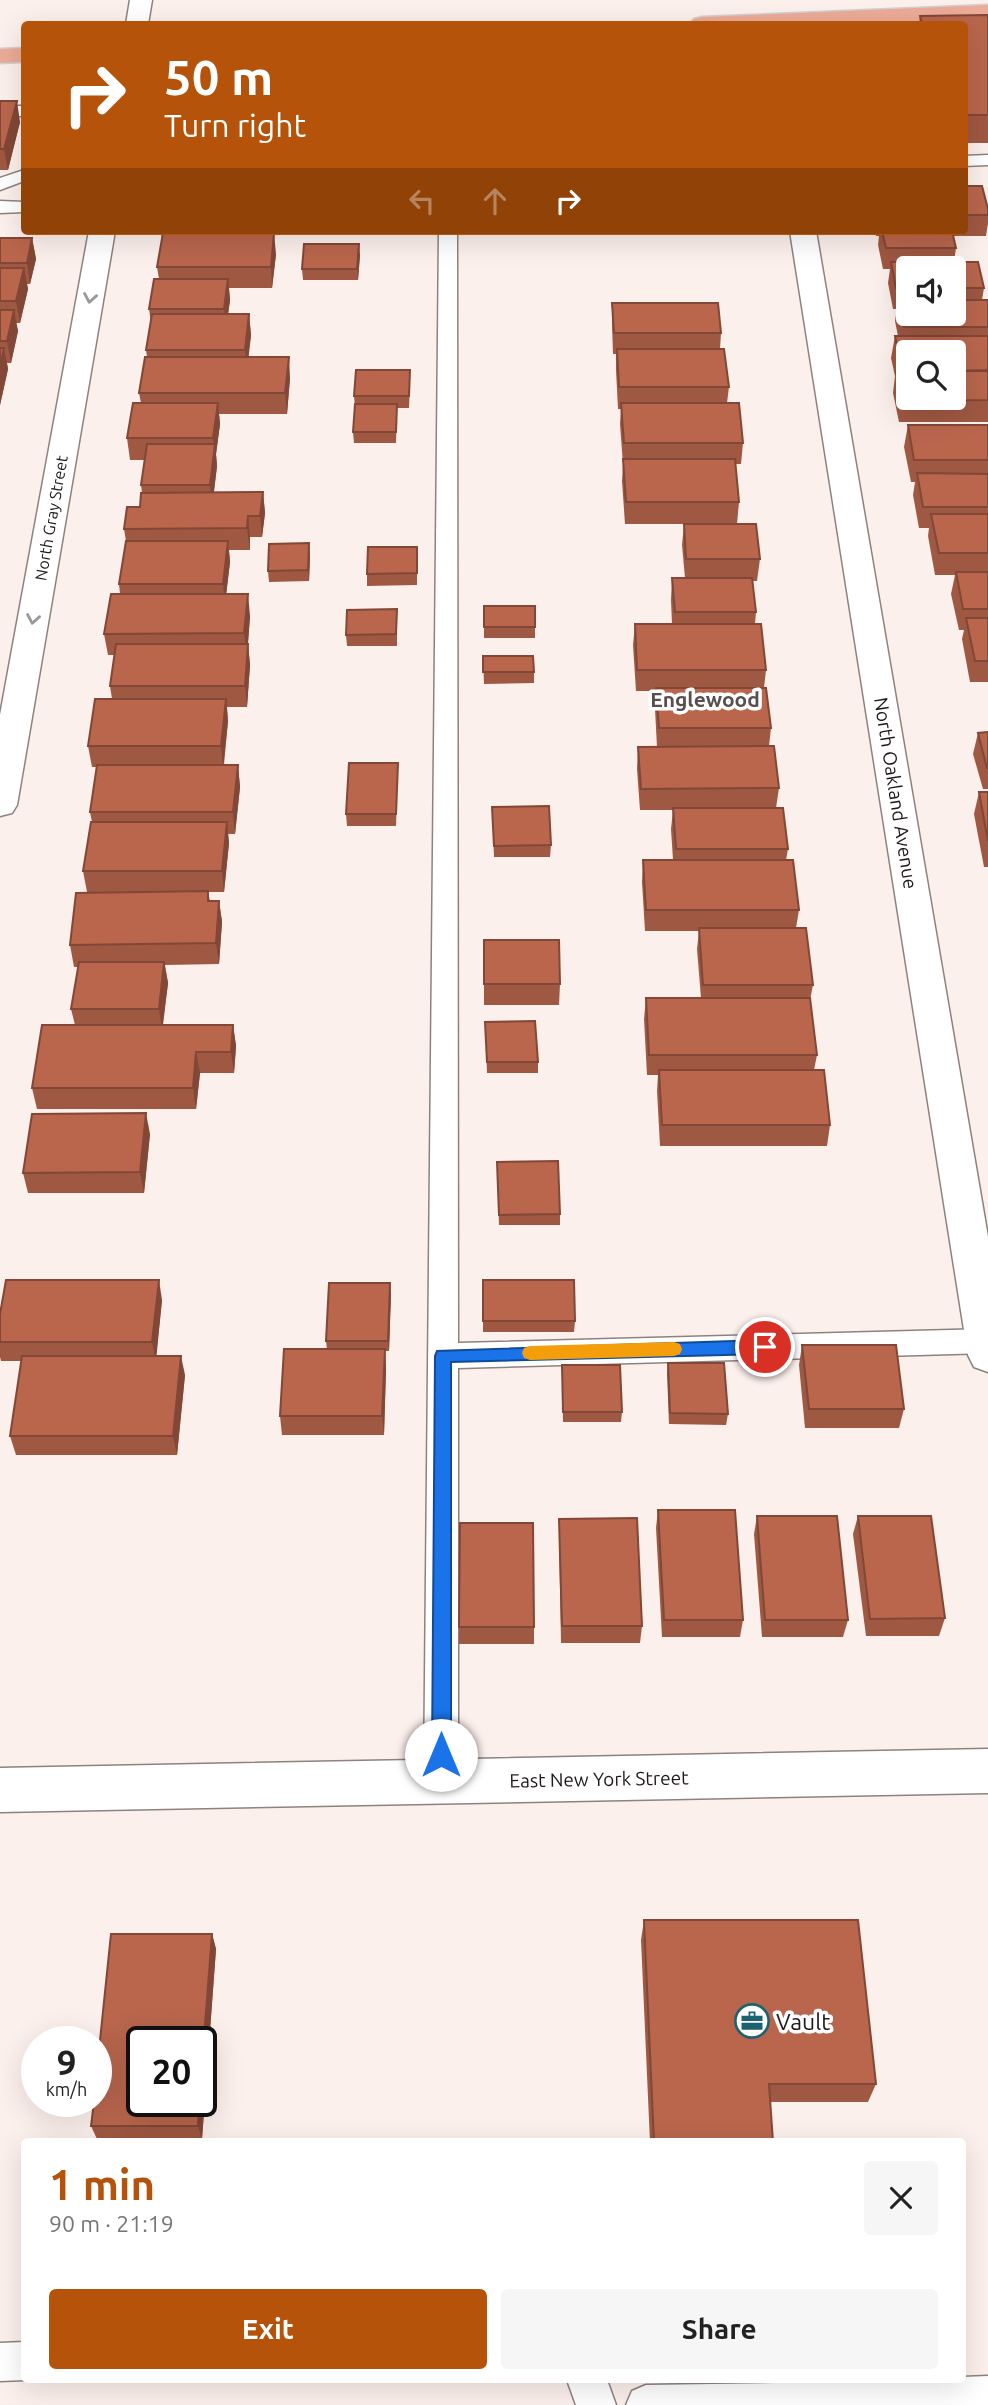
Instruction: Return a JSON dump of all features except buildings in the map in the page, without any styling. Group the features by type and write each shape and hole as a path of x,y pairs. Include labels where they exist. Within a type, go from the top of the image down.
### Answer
{"main road":[{"path":"808,21 988,12"},
{"path":"0,56 21,55"}],"street":[{"path":"137,21 141,0"},
{"name":"North Gray Street","path":"0,805 101,235"},
{"name":"North Oakland Avenue","path":"804,235 987,1346"},
{"name":"East New York Street","path":"0,1790 988,1771"}],"lane":[{"path":"0,111 21,111"},
{"path":"968,161 988,160"},
{"path":"0,184 21,176"},
{"path":"0,207 21,206"},
{"path":"441,1782 448,235"},
{"path":"443,1356 987,1346"},
{"path":"0,2362 21,2361"},
{"path":"588,2383 596,2405"},
{"path":"646,2405 988,2396"}],"slow traffic":[{"path":"530,1353 674,1349"}],"place":[{"name":"Vault","path":"752,2021"}],"district":[{"name":"Englewood","path":"705,699"}],"route":[{"path":"441,1755 443,1356 765,1347"}]}
